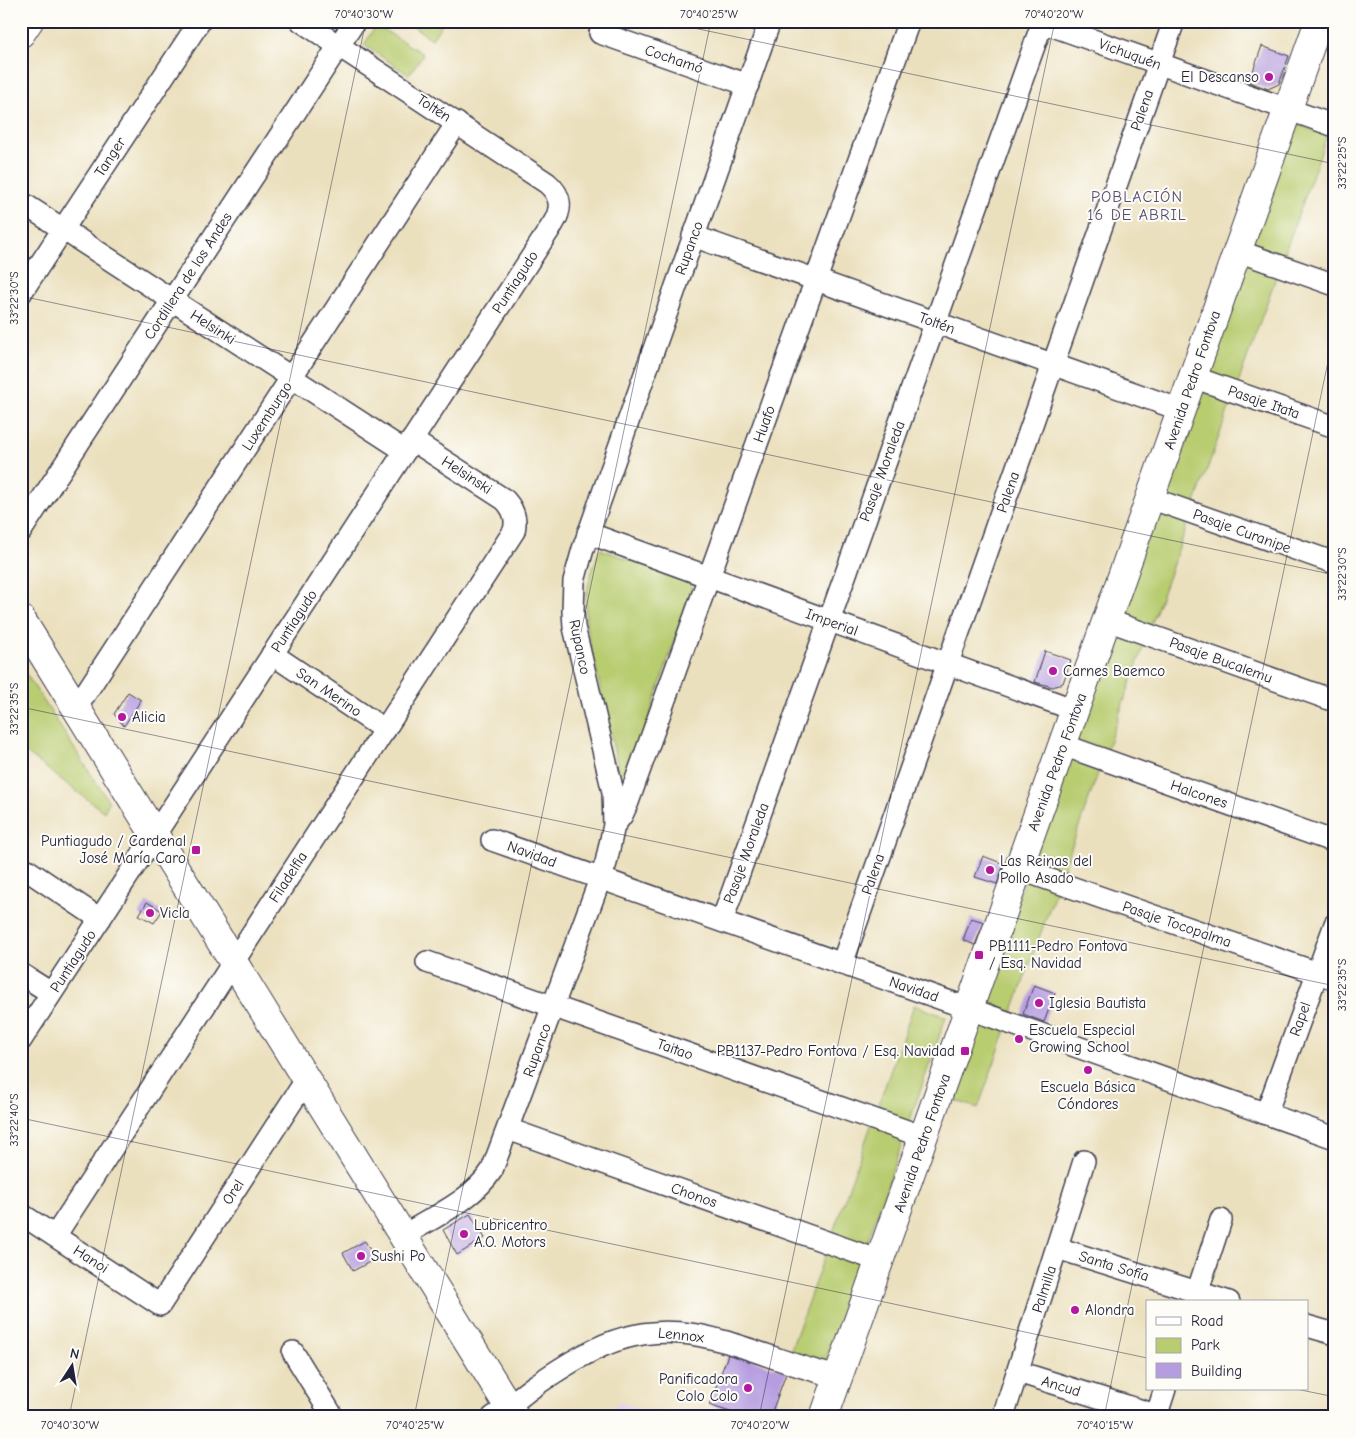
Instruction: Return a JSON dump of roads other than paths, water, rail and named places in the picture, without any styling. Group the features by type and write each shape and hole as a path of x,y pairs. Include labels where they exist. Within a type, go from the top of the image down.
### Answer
{"main road":[{"path":"21,33 29,21"},
{"name":"Avenida Pedro Fontova","path":"824,1417 1319,21"},
{"path":"21,619 403,1236 506,1414"}],"street":[{"name":"Tanger","path":"21,292 200,21"},
{"name":"Toltén","path":"301,21 548,182 560,201"},
{"name":"Cordillera de los Andes","path":"21,531 356,21"},
{"name":"Rupanco","path":"403,1236 478,1188 492,1170 611,844 614,808 610,775 574,627 574,581 588,533 770,21"},
{"name":"Huafo","path":"614,825 622,815 628,802 909,21"},
{"name":"Palena","path":"842,964 1174,21"},
{"name":"Vichuquén","path":"1042,22 1335,126"},
{"name":"Pasaje Moraleda","path":"722,921 1042,22"},
{"name":"Cochamó","path":"600,33 748,84"},
{"name":"Luxemburgo","path":"76,708 457,123"},
{"name":"Puntiagudo","path":"21,1040 553,224 560,209 560,201"},
{"name":"Helsinki","path":"21,202 292,378 408,446"},
{"name":"Toltén","path":"693,236 1181,410"},
{"path":"1238,250 1335,285"},
{"name":"Pasaje Itata","path":"1193,377 1335,427"},
{"name":"Helsinski","path":"408,446 505,500 513,510 515,517"},
{"name":"Pasaje Curanipe","path":"1150,498 1335,563"},
{"name":"Filadelfia","path":"55,1236 511,538 516,524 515,517"},
{"name":"Imperial","path":"588,533 1075,710"},
{"name":"Pasaje Bucalemu","path":"1107,620 1335,701"},
{"name":"San Merino","path":"272,654 386,730"},
{"name":"Halcones","path":"1063,745 1335,842"},
{"name":"Navidad","path":"492,840 1335,1138"},
{"path":"21,866 100,919"},
{"name":"Pasaje Tocopalma","path":"1019,869 1326,976"},
{"name":"Rapel","path":"1266,1114 1326,976 1335,924"},
{"name":"Taitao","path":"426,962 924,1137"},
{"path":"21,974 51,993"},
{"name":"Orel","path":"160,1305 306,1080"},
{"name":"Chonos","path":"508,1129 880,1261"},
{"name":"Palmilla","path":"1004,1417 1084,1161"},
{"name":"Hanoi","path":"21,1214 160,1305"},
{"path":"1196,1297 1221,1220"},
{"name":"Santa Sofía","path":"1057,1248 1196,1297 1216,1300"},
{"path":"1308,1326 1335,1334"},
{"name":"Lennox","path":"506,1414 533,1388 584,1354 614,1340 662,1331 683,1332 721,1340 814,1372 839,1377"},
{"path":"293,1352 333,1417"},
{"name":"Ancud","path":"1018,1372 1158,1416"},
{"path":"1158,1416 1165,1390"}],"place":[{"name":"El Descanso","path":"1269,77"},
{"name":"Carnes Baemco","path":"1053,671"},
{"name":"Alicia","path":"122,717"},
{"name":"Puntiagudo / Cardenal José María Caro","path":"196,850"},
{"name":"Las Reinas del Pollo Asado","path":"990,870"},
{"name":"Vicla","path":"150,913"},
{"name":"PB1111-Pedro Fontova / Esq. Navidad","path":"979,955"},
{"name":"Iglesia Bautista","path":"1039,1003"},
{"name":"Escuela Especial Growing School","path":"1019,1039"},
{"name":"PB1137-Pedro Fontova / Esq. Navidad","path":"965,1051"},
{"name":"Escuela Básica Cóndores","path":"1088,1070"},
{"name":"Lubricentro A.O. Motors","path":"464,1234"},
{"name":"Sushi Po","path":"361,1256"},
{"name":"Alondra","path":"1075,1310"},
{"name":"Panificadora Colo Colo","path":"748,1388"}],"district":[{"name":"POBLACIÓN 16 DE ABRIL","path":"1137,206"}]}
